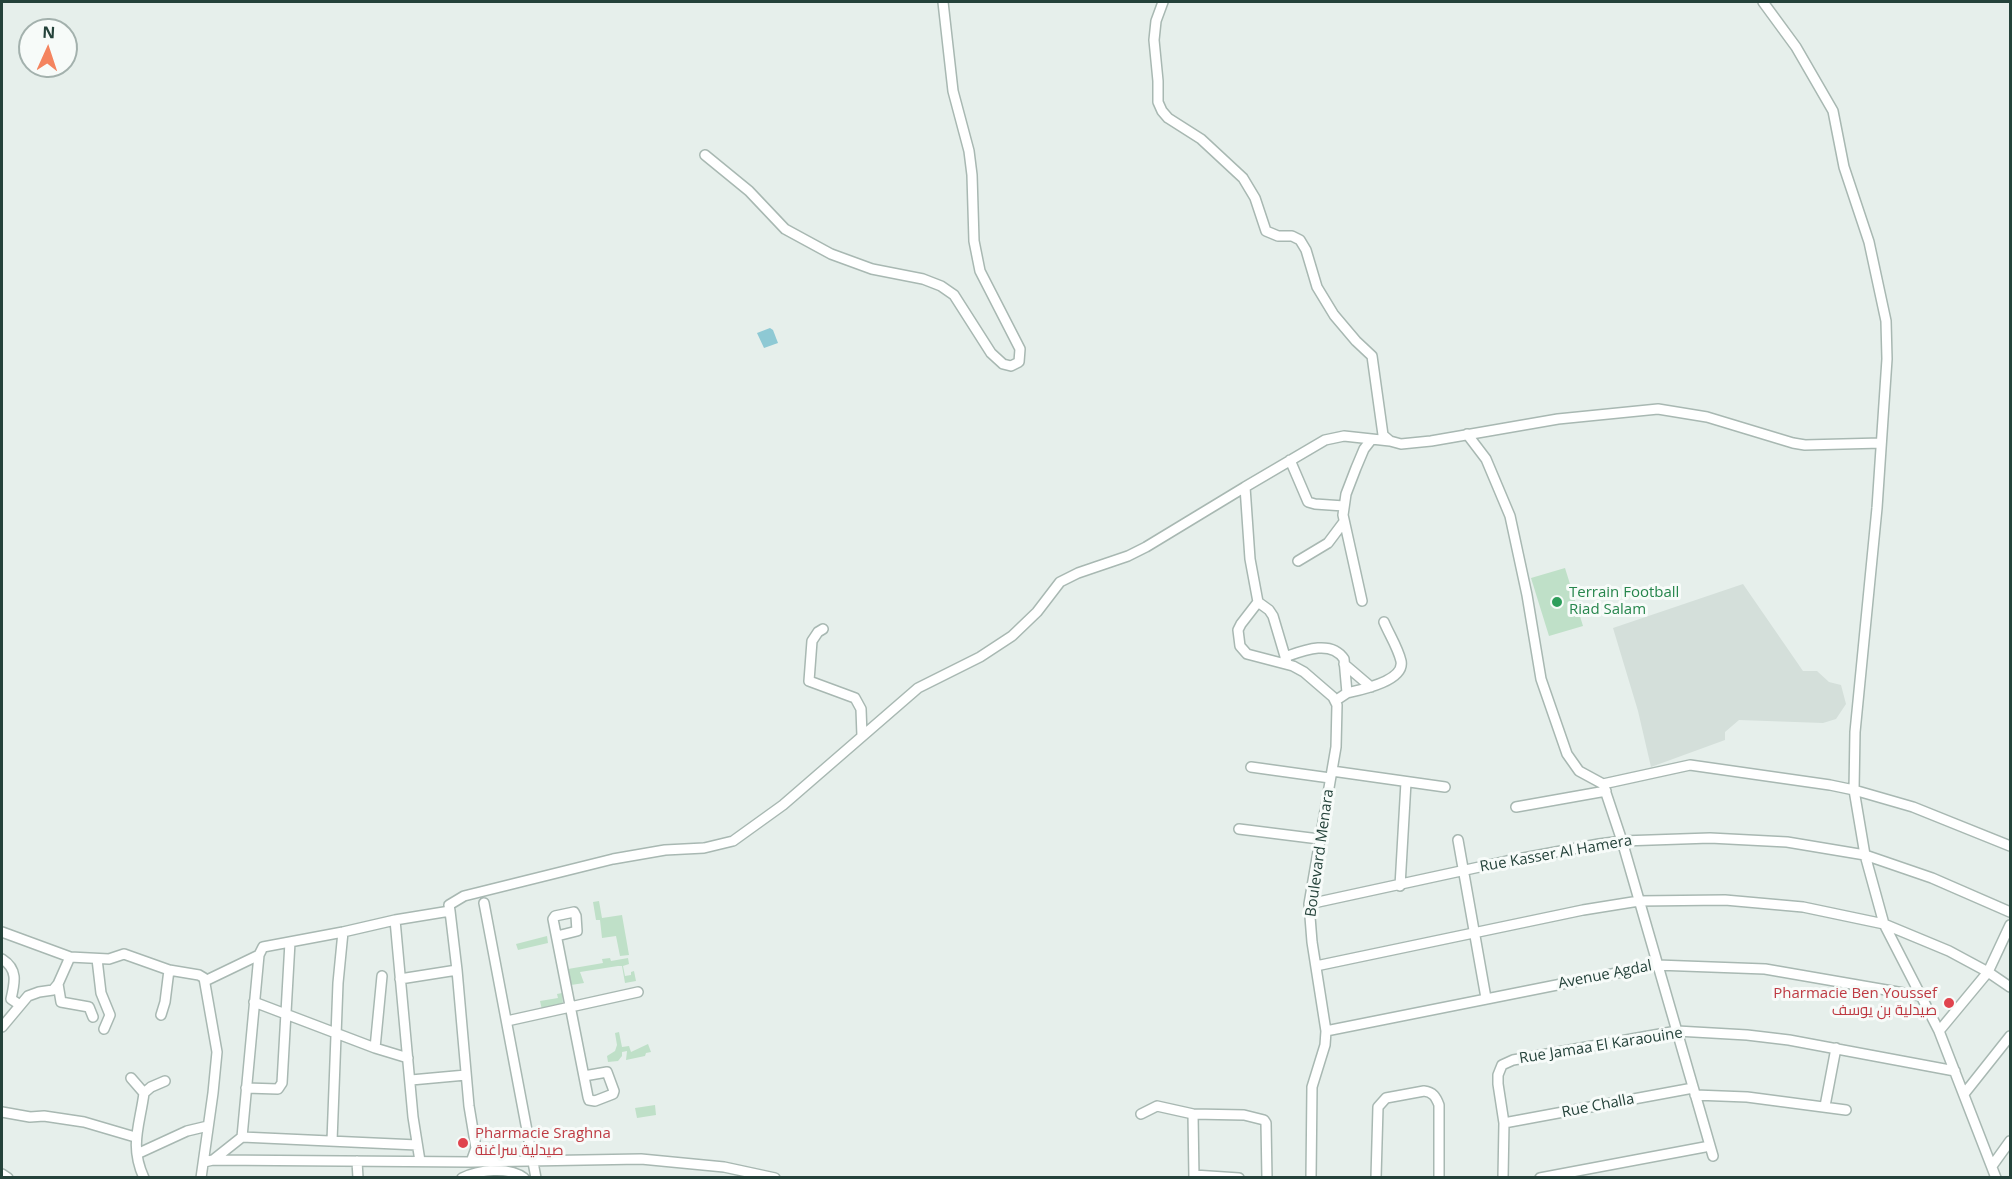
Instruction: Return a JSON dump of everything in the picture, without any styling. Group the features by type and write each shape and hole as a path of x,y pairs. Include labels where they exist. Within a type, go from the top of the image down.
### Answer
{"street":[{"path":"705,155 749,191 785,230 831,254 872,269 923,279 941,286 954,296 991,353 1003,364 1015,365 1021,357 1020,349 980,271 976,257 969,151 953,91 943,2"},
{"path":"1163,2 1156,21 1154,40 1158,102 1162,111 1168,118 1201,139 1243,178 1256,198 1266,231 1278,236 1292,236 1302,242 1317,287 1334,315 1372,356 1383,435 1390,441"},
{"path":"1763,2 1796,47 1833,111 1845,167 1869,242 1886,321 1887,359 1873,555 1855,732 1854,790 1865,855 1884,924 1939,1031 1996,1178"},
{"path":"471,1162 476,1148 448,905 455,900 512,883 622,857 665,850 704,848 732,841 783,805 918,688 980,657 1012,636 1037,612 1060,582 1146,547 1325,440 1335,437 1356,437 1401,444 1558,418 1658,409 1707,417 1805,445 1881,443"},
{"path":"1467,434 1486,459 1510,516 1521,564 1541,679 1567,754 1579,771 1604,787 1622,841 1713,1156"},
{"path":"1362,601 1343,523 1344,506 1356,468 1364,449 1371,440"},
{"path":"1290,460 1308,501 1315,504 1344,506"},
{"path":"1245,487 1250,559 1258,602 1273,616 1286,661"},
{"path":"1298,561 1328,543 1343,523"},
{"path":"1258,602 1238,630 1239,646 1247,654 1286,661 1313,678 1335,701 1347,693 1371,687 1393,676 1401,666 1384,622"},
{"path":"823,629 812,641 809,681 855,698 861,709 862,736"},
{"path":"1286,661 1309,648 1326,649 1341,655 1347,693"},
{"path":"1344,664 1371,687"},
{"name":"Boulevard Menara","path":"1311,1178 1312,1088 1326,1031 1309,904 1338,725 1335,701"},
{"path":"1516,807 1690,765 1854,790 1913,807 2010,846"},
{"path":"1251,767 1445,787"},
{"path":"1400,886 1406,782"},
{"path":"1239,829 1319,839"},
{"name":"Rue Kasser Al Hamera","path":"1309,904 1463,871 1622,841 1710,838 1803,844 1865,855 1932,878 2010,912"},
{"path":"1458,840 1486,998"},
{"path":"1316,966 1474,932 1639,901 1725,900 1782,903 1884,924 1949,951 2010,987"},
{"path":"484,903 536,1178"},
{"path":"242,1137 259,955 263,947 450,911"},
{"path":"395,920 420,1161"},
{"path":"1939,1031 1988,972 2010,925"},
{"path":"2,932 70,957 110,959 124,954 169,970 199,975 205,981 217,1052 208,1126 208,1161 201,1178"},
{"path":"332,1141 338,984 343,932"},
{"path":"557,936 569,1008 584,1076"},
{"path":"246,1088 274,1089 280,1087 290,942"},
{"path":"205,981 259,955"},
{"path":"2,1027 20,1005 33,994 52,990 58,984 70,957"},
{"path":"2,959 11,965 15,972 11,999 20,1005"},
{"path":"97,959 101,993 110,1015 104,1029"},
{"name":"Avenue Agdal","path":"1326,1031 1657,965 1765,969 1921,996"},
{"path":"161,1015 169,970"},
{"path":"400,979 457,970"},
{"path":"375,1048 382,976"},
{"path":"58,984 60,1002 89,1007 93,1017"},
{"path":"507,1021 638,992"},
{"path":"254,1002 375,1048 408,1058"},
{"name":"Rue Jamaa El Karaouine","path":"1503,1178 1504,1123 1498,1075 1499,1069 1505,1062 1677,1031 1767,1037 1955,1071"},
{"path":"1964,1094 2010,1036"},
{"path":"1825,1106 1836,1048"},
{"path":"411,1080 466,1076"},
{"path":"131,1078 144,1093"},
{"path":"144,1178 135,1137 144,1093 165,1081"},
{"path":"1376,1178 1378,1107 1386,1098 1424,1090 1437,1098 1439,1178"},
{"name":"Rue Challa","path":"1504,1123 1694,1091 1846,1110"},
{"path":"1141,1114 1157,1106 1193,1114 1244,1115 1263,1120 1266,1123 1267,1178"},
{"path":"2,1112 84,1122 135,1137"},
{"path":"1193,1114 1194,1176 1239,1178"},
{"path":"137,1154 187,1131 208,1126"},
{"path":"208,1161 242,1137 417,1145"},
{"path":"1992,1166 2010,1141"},
{"path":"1540,1178 1710,1146"},
{"path":"208,1161 669,1160 724,1167 775,1178"},
{"path":"357,1161 358,1178"},
{"path":"462,1178 477,1173 509,1171 524,1178"},
{"path":"2,1174 8,1178"}],"shaded area":[{"path":"1743,584 1803,671 1817,671 1829,682 1841,685 1846,704 1836,719 1823,723 1739,720 1725,732 1725,740 1651,767 1638,711 1613,628"}],"green space":[{"name":"Terrain Football Riad Salam","path":"1565,568 1583,626 1549,636 1531,578"},
{"path":"599,901 602,918 622,915 629,955 620,956 616,936 602,938 600,920 596,920 593,902"},
{"path":"547,936 548,943 518,950 516,944"},
{"path":"610,958 611,961 628,958 629,964 623,966 625,976 631,975 634,971 636,981 625,983 622,966 618,966 580,972 584,983 571,985 568,969 603,963 602,959"},
{"path":"562,993 563,1004 542,1010 540,1001 558,998 557,994"},
{"path":"619,1032 622,1047 629,1046 631,1052 648,1044 651,1052 646,1053 645,1056 626,1060 627,1051 622,1052 618,1061 608,1062 607,1056 615,1051 617,1045 615,1033"},
{"path":"655,1105 656,1115 637,1118 635,1108"}],"water":[{"path":"770,328 778,343 764,348 757,333"}],"place":[{"name":"Terrain Football Riad Salam","path":"1557,602"},
{"name":"Pharmacie Ben Youssef صيدلية بن يوسف","path":"1949,1003"},
{"name":"Pharmacie Sraghna صيدلية سراغنة","path":"463,1143"}]}
